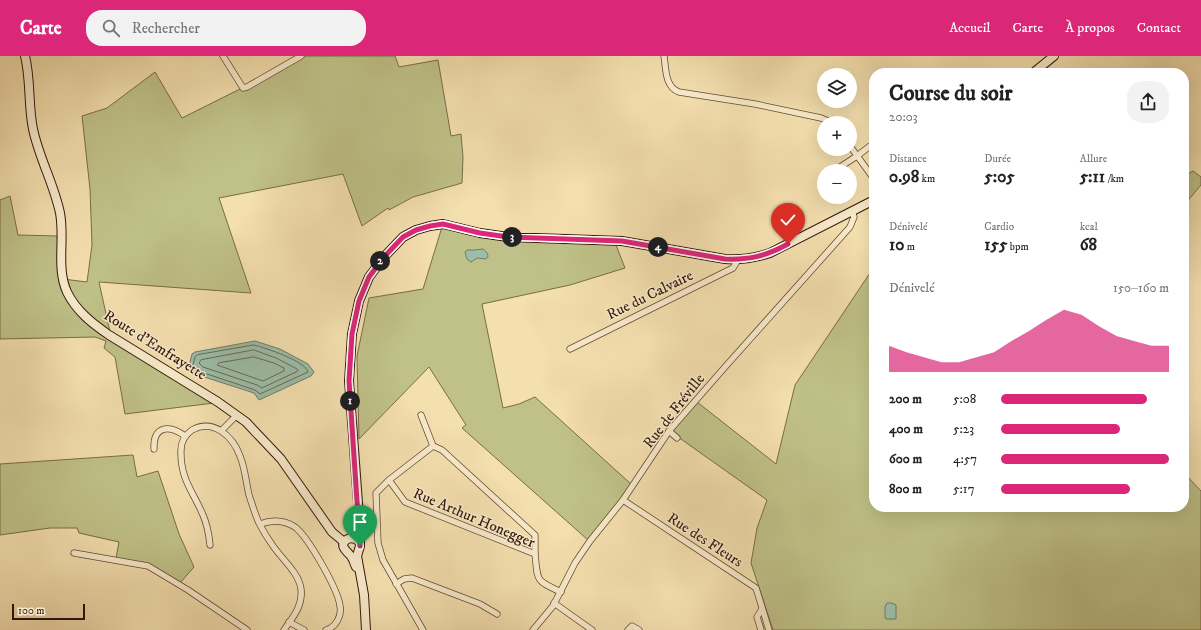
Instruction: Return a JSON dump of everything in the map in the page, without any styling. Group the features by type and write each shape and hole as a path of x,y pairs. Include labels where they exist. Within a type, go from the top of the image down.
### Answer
{"street":[{"name":"Route d'Emfrayette","path":"25,56 29,78 33,128 37,145 56,196 60,214 64,284 71,299 95,326 237,415 255,431 281,459 332,532 348,540"},
{"path":"223,56 243,88 301,56"},
{"path":"664,56 669,83 674,90 679,92 755,104 817,117"},
{"path":"1039,68 1054,56"},
{"path":"845,164 869,146"},
{"path":"857,156 869,172"},
{"path":"366,630 364,595 357,560 360,546 359,518 349,381 352,334 359,301 369,277 384,257 403,237 416,230 443,224 480,233 508,237 622,241 738,260 754,258 770,253 869,203"},
{"name":"Rue de Fréville","path":"533,630 544,618 561,592 575,563 590,540 623,500 669,431 850,227 853,221 850,219 849,213"},
{"name":"Rue du Calvaire","path":"570,349 732,268 738,260"},
{"path":"222,430 237,415"},
{"path":"421,415 433,446 442,450 535,535 535,554"},
{"path":"210,544 208,530 203,515 187,485 183,474 181,450 185,436 202,426 222,430 236,448 241,458 249,494 260,524 274,547 295,574 300,583 301,600 296,612 284,630"},
{"path":"154,449 157,434 162,430 171,428 185,436"},
{"path":"669,431 677,438"},
{"path":"423,630 383,560 378,544 376,493 389,480 433,446"},
{"name":"Rue Arthur Honegger","path":"389,480 405,502 535,554 538,578 542,583 561,592"},
{"name":"Rue des Fleurs","path":"623,500 756,588 769,630"},
{"path":"359,518 355,532 343,548 353,561 361,581"},
{"path":"260,524 270,520 288,524 295,528 313,550 337,593 340,606 339,619 334,626 326,630"},
{"path":"348,540 356,539 359,542"},
{"path":"349,555 354,555 358,552"},
{"path":"74,553 148,566 188,590 247,630"},
{"path":"396,584 412,578 480,604 497,614"},
{"path":"554,603 592,630"},
{"name":"Rue des Fleurs","path":"761,630 757,617 762,609"},
{"path":"289,622 304,630"},
{"path":"628,630 632,626 639,630"}],"green space":[{"path":"299,56 395,56 399,67 438,60 451,136 461,134 463,157 462,183 413,197 389,210 388,208 362,226 343,174 219,198 251,293 99,282 110,332 214,403 125,414 115,357 104,348 106,341 95,337 0,339 0,200 10,196 18,235 57,236 63,279 87,282 92,245 90,189 82,116 107,108 155,72 182,118 242,88"},
{"path":"1193,171 1201,177 1201,185 1189,199 1189,173"},
{"path":"442,227 504,240 616,245 625,268 570,285 482,304 503,408 519,404 535,397 631,484 619,502 588,540 462,428 466,425 429,367 359,439 357,356 369,298 423,289"},
{"path":"869,274 869,512 1189,512 1189,478 1201,491 1201,630 773,630 751,563 757,528 767,500 671,432 697,402 776,464 795,385"},
{"path":"133,455 137,477 158,471 179,534 194,567 180,583 148,565 116,558 119,542 79,533 77,528 50,528 0,535 0,464"}],"water":[{"path":"482,249 487,254 488,257 486,259 477,258 471,262 467,259 465,252 467,250"},
{"path":"255,341 280,349 308,364 314,372 311,376 259,400 254,393 198,375 189,366 192,354 195,352"},
{"path":"887,603 896,605 896,619 886,619 885,607"}],"route":[{"path":"360,546 359,511 349,381 352,334 355,314 369,277 384,257 403,237 416,230 443,224 480,233 508,237 622,241 738,260 754,258 770,253 788,244"}]}
